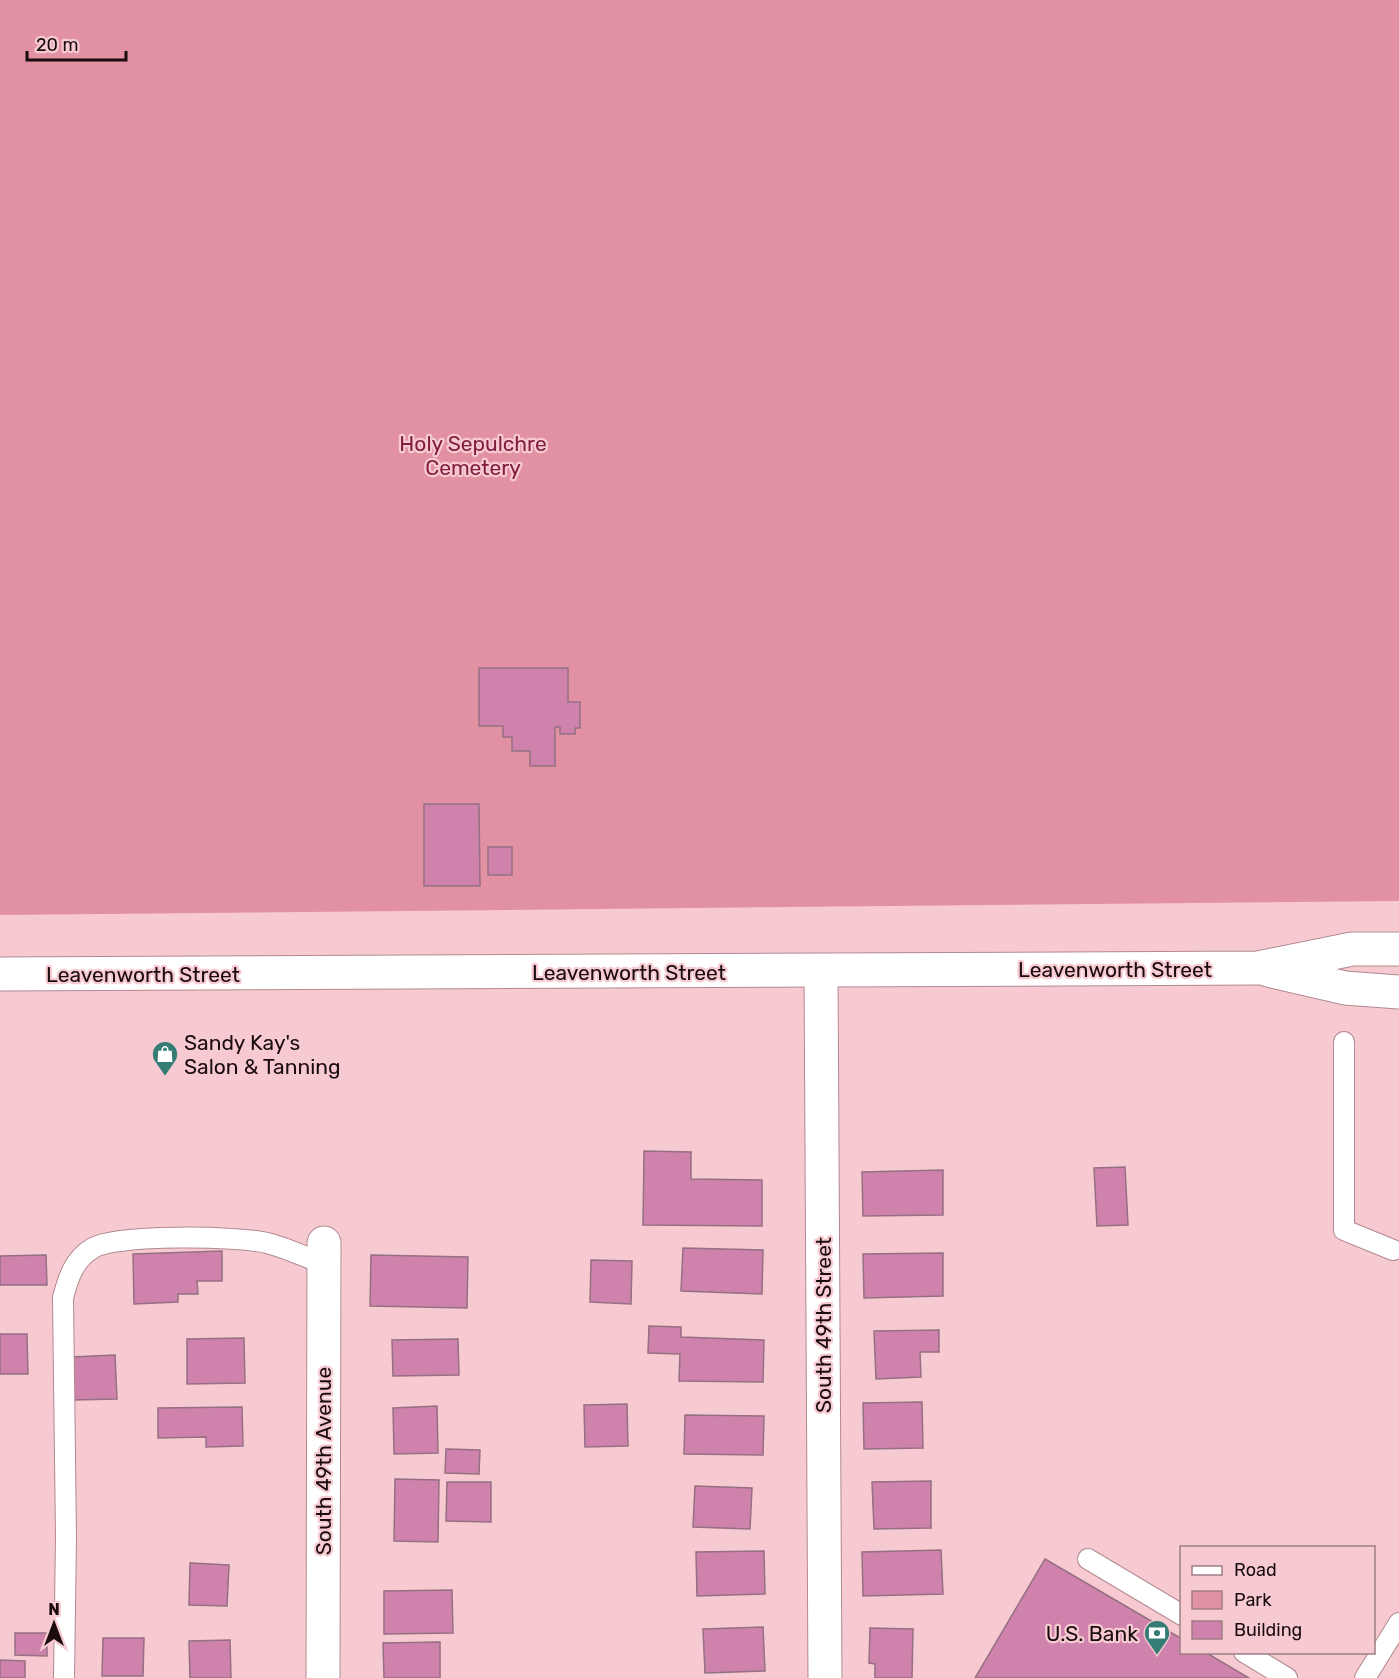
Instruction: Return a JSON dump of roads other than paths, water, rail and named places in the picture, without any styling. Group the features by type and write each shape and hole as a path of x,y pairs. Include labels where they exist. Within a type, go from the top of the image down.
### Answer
{"main road":[{"name":"Leavenworth Street","path":"0,974 1258,968 1352,949 1399,948"},
{"name":"Leavenworth Street","path":"1258,968 1345,988 1399,992"},
{"name":"South 49th Street","path":"821,971 825,1678"},
{"name":"South 49th Avenue","path":"323,1678 324,1254"}],"lane":[{"path":"1344,1042 1344,1230 1392,1252"},
{"path":"64,1678 66,1537 63,1298 74,1267 94,1248 126,1240 229,1239 266,1243 324,1254"},
{"path":"1088,1559 1180,1614"},
{"path":"1365,1678 1399,1623"},
{"path":"1246,1654 1287,1678"}],"place":[{"name":"Sandy Kay's Salon & Tanning","path":"165,1077"},
{"name":"U.S. Bank","path":"1157,1656"}],"park label":[{"name":"Holy Sepulchre Cemetery","path":"473,455"}]}
